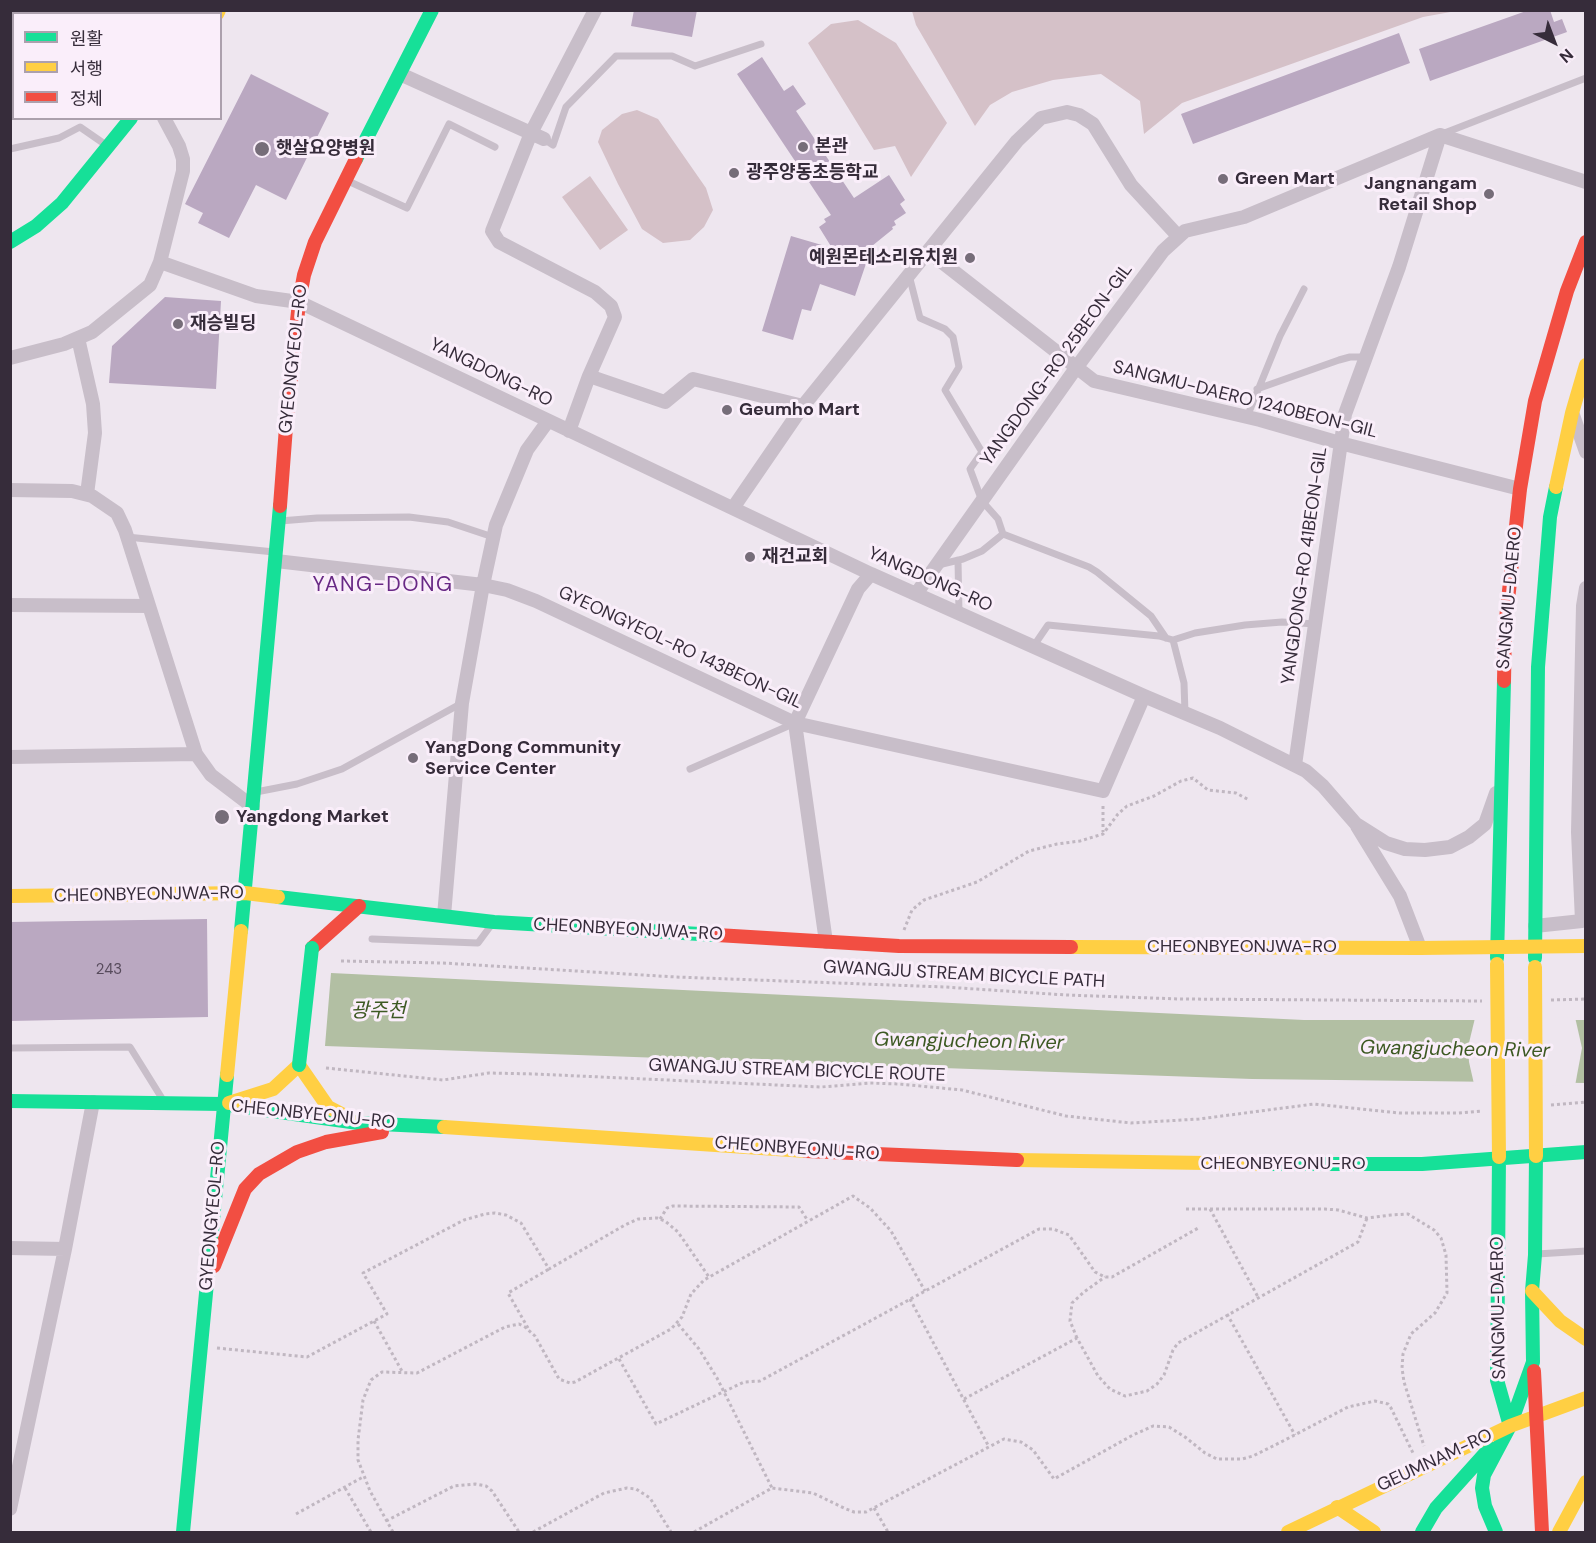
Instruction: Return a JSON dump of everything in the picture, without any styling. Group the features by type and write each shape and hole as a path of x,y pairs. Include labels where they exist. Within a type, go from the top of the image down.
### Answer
{"street":[{"name":"GYEONGYEOL-RO","path":"183,1533 254,800 299,302 308,261 345,180 432,10"},
{"path":"569,431 589,376 615,317 611,306 595,292 499,242 492,231 595,10"},
{"path":"400,74 538,136"},
{"path":"733,508 803,406 1034,123 1041,118 1061,112 1079,115 1093,124 1131,184 1178,236 1185,231 1244,217 1440,135 1586,182"},
{"path":"10,242 36,226 62,202 129,120"},
{"path":"10,358 64,344 92,332 150,285 160,262 183,171 183,159 179,146 165,120"},
{"name":"YANGDONG-RO 41BEON-GIL","path":"1295,765 1345,414 1398,267 1440,135"},
{"name":"YANGDONG-RO 25BEON-GIL","path":"916,594 1076,368 1163,251 1178,236"},
{"name":"SANGMU-DAERO","path":"1510,1426 1497,1380 1499,1157 1497,964 1505,628 1520,489 1535,401 1567,291 1586,242"},
{"name":"SANGMU-DAERO 1240BEON-GIL","path":"929,252 1094,381 1247,417 1520,489"},
{"name":"YANGDONG-RO","path":"160,262 256,296 299,302 871,574 1143,696 1220,728 1295,765 1315,779 1356,824 1386,843 1405,849 1425,850 1450,847 1470,837 1485,824 1502,774"},
{"path":"78,338 93,405 95,433 87,495"},
{"name":"SANGMU-DAERO","path":"1510,1426 1533,1362 1532,1291 1535,1255 1536,1156 1534,926 1538,667 1550,517 1572,413 1586,365"},
{"path":"589,376 665,402 693,379 803,406"},
{"path":"1572,413 1586,452"},
{"path":"444,916 462,703 493,537 527,450 548,421"},
{"path":"10,490 72,490 105,503 117,513 127,537 196,754 211,775 254,800"},
{"name":"GYEONGYEOL-RO 143BEON-GIL","path":"276,557 507,590 536,601 795,723 1103,791"},
{"path":"826,942 795,723 858,589 871,574"},
{"path":"1534,926 1582,921 1578,832 1586,588"},
{"path":"10,605 149,606"},
{"path":"1103,791 1143,696"},
{"path":"10,757 196,754"},
{"path":"1356,824 1400,896 1420,948"},
{"name":"CHEONBYEONJWA-RO","path":"10,896 245,893 494,922 899,946 1420,948 1586,946"},
{"path":"223,1104 273,1089 299,1065 312,948 359,906"},
{"path":"299,1065 328,1107 358,1123"},
{"name":"CHEONBYEONU-RO","path":"10,1101 223,1104 358,1123 975,1159 1303,1165 1422,1164 1586,1152"},
{"path":"10,1509 65,1249 93,1102"},
{"path":"206,1285 245,1189 259,1174 297,1152 326,1142 417,1125"},
{"path":"10,1248 65,1249"},
{"name":"SANGMU-DAERO","path":"1532,1291 1560,1322 1586,1339"},
{"path":"1533,1362 1542,1533"},
{"name":"GEUMNAM-RO","path":"1288,1533 1337,1507 1510,1426 1586,1398"},
{"path":"1422,1533 1437,1508 1510,1426"},
{"path":"1496,1533 1485,1506 1482,1488 1484,1475 1510,1426"},
{"path":"1559,1533 1586,1482"},
{"path":"1337,1507 1374,1533"}],"lane":[{"path":"538,136 553,144 566,107 616,56 672,56 695,66 761,44"},
{"path":"1440,135 1586,78"},
{"path":"345,180 407,208 448,124 495,147"},
{"path":"10,149 59,138 80,127 108,146"},
{"path":"909,275 921,318 945,329 953,337 959,367 945,390 982,452 970,469 982,501 998,519 1003,534"},
{"path":"1247,417 1280,336 1304,289"},
{"path":"1257,389 1339,360 1366,357"},
{"path":"279,521 317,518 409,517 448,522 493,537"},
{"path":"937,565 982,551 1003,534"},
{"path":"1003,534 1089,567 1151,616 1170,639 1184,683 1185,713"},
{"path":"127,537 276,557"},
{"path":"958,560 958,613"},
{"path":"1033,646 1048,626 1170,639 1245,625 1282,622 1316,624"},
{"path":"254,800 342,769 462,703"},
{"path":"690,769 795,723"},
{"path":"372,939 478,943 494,922"},
{"path":"10,1048 130,1047 164,1102"},
{"path":"1535,1255 1586,1251"}],"path":[{"path":"899,946 912,910 924,900 977,882 1029,851 1103,834 1127,806 1154,796 1181,781 1193,778 1208,790 1236,793 1249,800"},
{"path":"1103,791 1103,834"},
{"name":"GWANGJU STREAM BICYCLE PATH","path":"341,960 489,965 1066,995 1180,999 1486,1001"},
{"path":"1541,1000 1586,999"},
{"name":"GWANGJU STREAM BICYCLE ROUTE","path":"326,1068 442,1080 489,1073 821,1087 870,1083 898,1084 962,1090 1066,1116 1131,1123 1200,1119 1314,1104 1399,1113 1458,1113 1493,1110"},
{"path":"1550,1105 1586,1102"},
{"path":"393,1533 363,1477 358,1460 358,1440 366,1389 371,1380 382,1372 412,1374 423,1371 512,1324 519,1324 535,1336 555,1375 564,1382 575,1382 663,1335 678,1324 691,1294 709,1277 853,1196 860,1199 891,1231 925,1291"},
{"path":"660,1219 667,1208 673,1206 799,1207 808,1221"},
{"path":"1186,1209 1325,1209 1367,1218 1408,1214 1428,1225 1441,1238 1444,1246 1448,1287 1445,1299 1435,1313 1411,1334 1403,1354 1402,1368 1425,1466"},
{"path":"1210,1209 1258,1297"},
{"path":"200,1346 307,1357 387,1314 363,1273 476,1215 495,1213 506,1215 521,1223 549,1269"},
{"path":"529,1330 508,1293 625,1225 648,1217 660,1219 678,1232 709,1277"},
{"path":"1105,1277 1072,1303 1070,1321 1077,1338 1105,1384 1116,1393 1132,1395 1147,1391 1157,1384 1169,1365 1173,1350 1178,1343 1358,1242 1367,1218"},
{"path":"619,1359 656,1424 744,1382 760,1381 1030,1233 1046,1227 1069,1235 1095,1272 1105,1277 1112,1277 1200,1227"},
{"path":"910,1299 989,1447"},
{"path":"1227,1314 1295,1435"},
{"path":"374,1321 403,1373"},
{"path":"678,1324 709,1364 772,1488"},
{"path":"964,1398 1077,1338"},
{"path":"694,1533 772,1488 813,1493 854,1512 866,1512 1004,1439 1021,1442 1039,1456 1054,1479 1133,1435 1154,1426 1169,1427 1205,1453 1217,1459 1227,1460 1253,1456 1348,1407 1369,1402 1382,1402 1391,1408 1425,1466"},
{"path":"296,1514 363,1477"},
{"path":"386,1521 454,1486 475,1484 486,1486 492,1491 519,1533"},
{"path":"344,1487 371,1533"},
{"path":"533,1533 604,1493 627,1488 636,1489 650,1498 671,1533"},
{"path":"874,1508 888,1533"}],"shaded area":[{"path":"912,10 1456,11 1423,17 1182,103 1144,134 1140,101 1101,74 1053,80 1012,92 990,105 975,126 916,25"},
{"path":"858,20 896,43 947,123 911,177 895,146 874,150 808,43 831,24"},
{"path":"637,110 658,119 706,188 713,210 704,227 690,240 663,243 642,229 598,142 602,130 622,114"},
{"path":"590,176 628,230 600,250 562,197"}],"water":[{"name":"광주천","path":"331,973 1304,1020 1585,1020 1586,1083 1252,1079 325,1046"}],"pier":[{"path":"1575,1017 1582,1048 1575,1086 1474,1084 1468,1047 1475,1018"}],"building":[{"path":"634,10 697,10 692,37 631,26"},
{"path":"1529,10 1550,10 1554,22 1562,19 1567,32 1430,81 1419,49"},
{"path":"1399,33 1410,63 1193,144 1181,114"},
{"path":"762,57 784,91 793,85 806,104 796,111 854,198 889,175 905,200 900,204 906,213 894,221 896,225 892,227 893,229 872,246 855,296 820,284 811,311 802,309 793,340 762,331 791,236 832,248 819,227 826,222 824,219 831,215 737,74"},
{"name":"햇살요양병원","path":"251,74 329,113 286,200 256,185 229,238 198,223 203,213 185,204"},
{"name":"재승빌딩","path":"165,297 221,301 216,389 109,383 112,346"},
{"path":"207,919 208,1017 10,1021 10,922"}],"traffic: fast":[{"path":"356,159 432,10"},
{"path":"10,242 36,226 62,203 129,120"},
{"path":"1535,958 1538,667 1550,517 1556,487"},
{"path":"241,931 280,506"},
{"path":"1497,958 1504,681"},
{"path":"278,897 494,922 717,935"},
{"path":"299,1065 312,948"},
{"path":"183,1532 227,1075"},
{"path":"10,1101 223,1104 358,1123 444,1127"},
{"path":"1269,1164 1422,1164 1586,1152"},
{"path":"1496,1532 1485,1506 1482,1488 1484,1475 1510,1426 1533,1362 1532,1291 1535,1255 1536,1156"},
{"path":"1499,1157 1497,1380 1510,1426"},
{"path":"1422,1532 1436,1508 1490,1448"}],"traffic: slow":[{"path":"1556,487 1572,413 1586,365"},
{"path":"10,896 245,893 278,897"},
{"path":"227,1075 241,931"},
{"path":"1071,947 1586,946"},
{"path":"1497,964 1499,1157"},
{"path":"1535,967 1536,1156"},
{"path":"229,1103 273,1089 299,1065 328,1107 349,1118"},
{"path":"444,1127 806,1151"},
{"path":"1017,1160 1269,1164"},
{"path":"1532,1291 1560,1321 1586,1339"},
{"path":"1288,1532 1510,1426 1586,1398"},
{"path":"1559,1532 1586,1482"},
{"path":"1337,1507 1374,1532"}],"traffic: jam":[{"path":"280,506 286,427 304,275 315,242 356,159"},
{"path":"1504,681 1505,628 1520,489 1535,401 1567,291 1586,242"},
{"path":"312,948 359,906"},
{"path":"717,935 899,946 1071,947"},
{"path":"214,1266 245,1189 259,1174 297,1152 326,1142 382,1132"},
{"path":"806,1151 1017,1160"},
{"path":"1534,1371 1542,1532"}],"place":[{"name":"본관","path":"803,147"},
{"name":"햇살요양병원","path":"262,149"},
{"name":"광주양동초등학교","path":"734,173"},
{"name":"Green Mart","path":"1223,179"},
{"name":"Jangnangam Retail Shop","path":"1489,194"},
{"name":"예원몬테소리유치원","path":"970,258"},
{"name":"재승빌딩","path":"178,324"},
{"name":"Geumho Mart","path":"727,410"},
{"name":"재건교회","path":"750,557"},
{"name":"YangDong Community Service Center","path":"413,758"},
{"name":"Yangdong Market","path":"222,817"}],"district":[{"name":"YANG-DONG","path":"383,585"}],"water label":[{"name":"Gwangjucheon River","path":"969,1042"},
{"name":"Gwangjucheon River","path":"1455,1050"}]}
